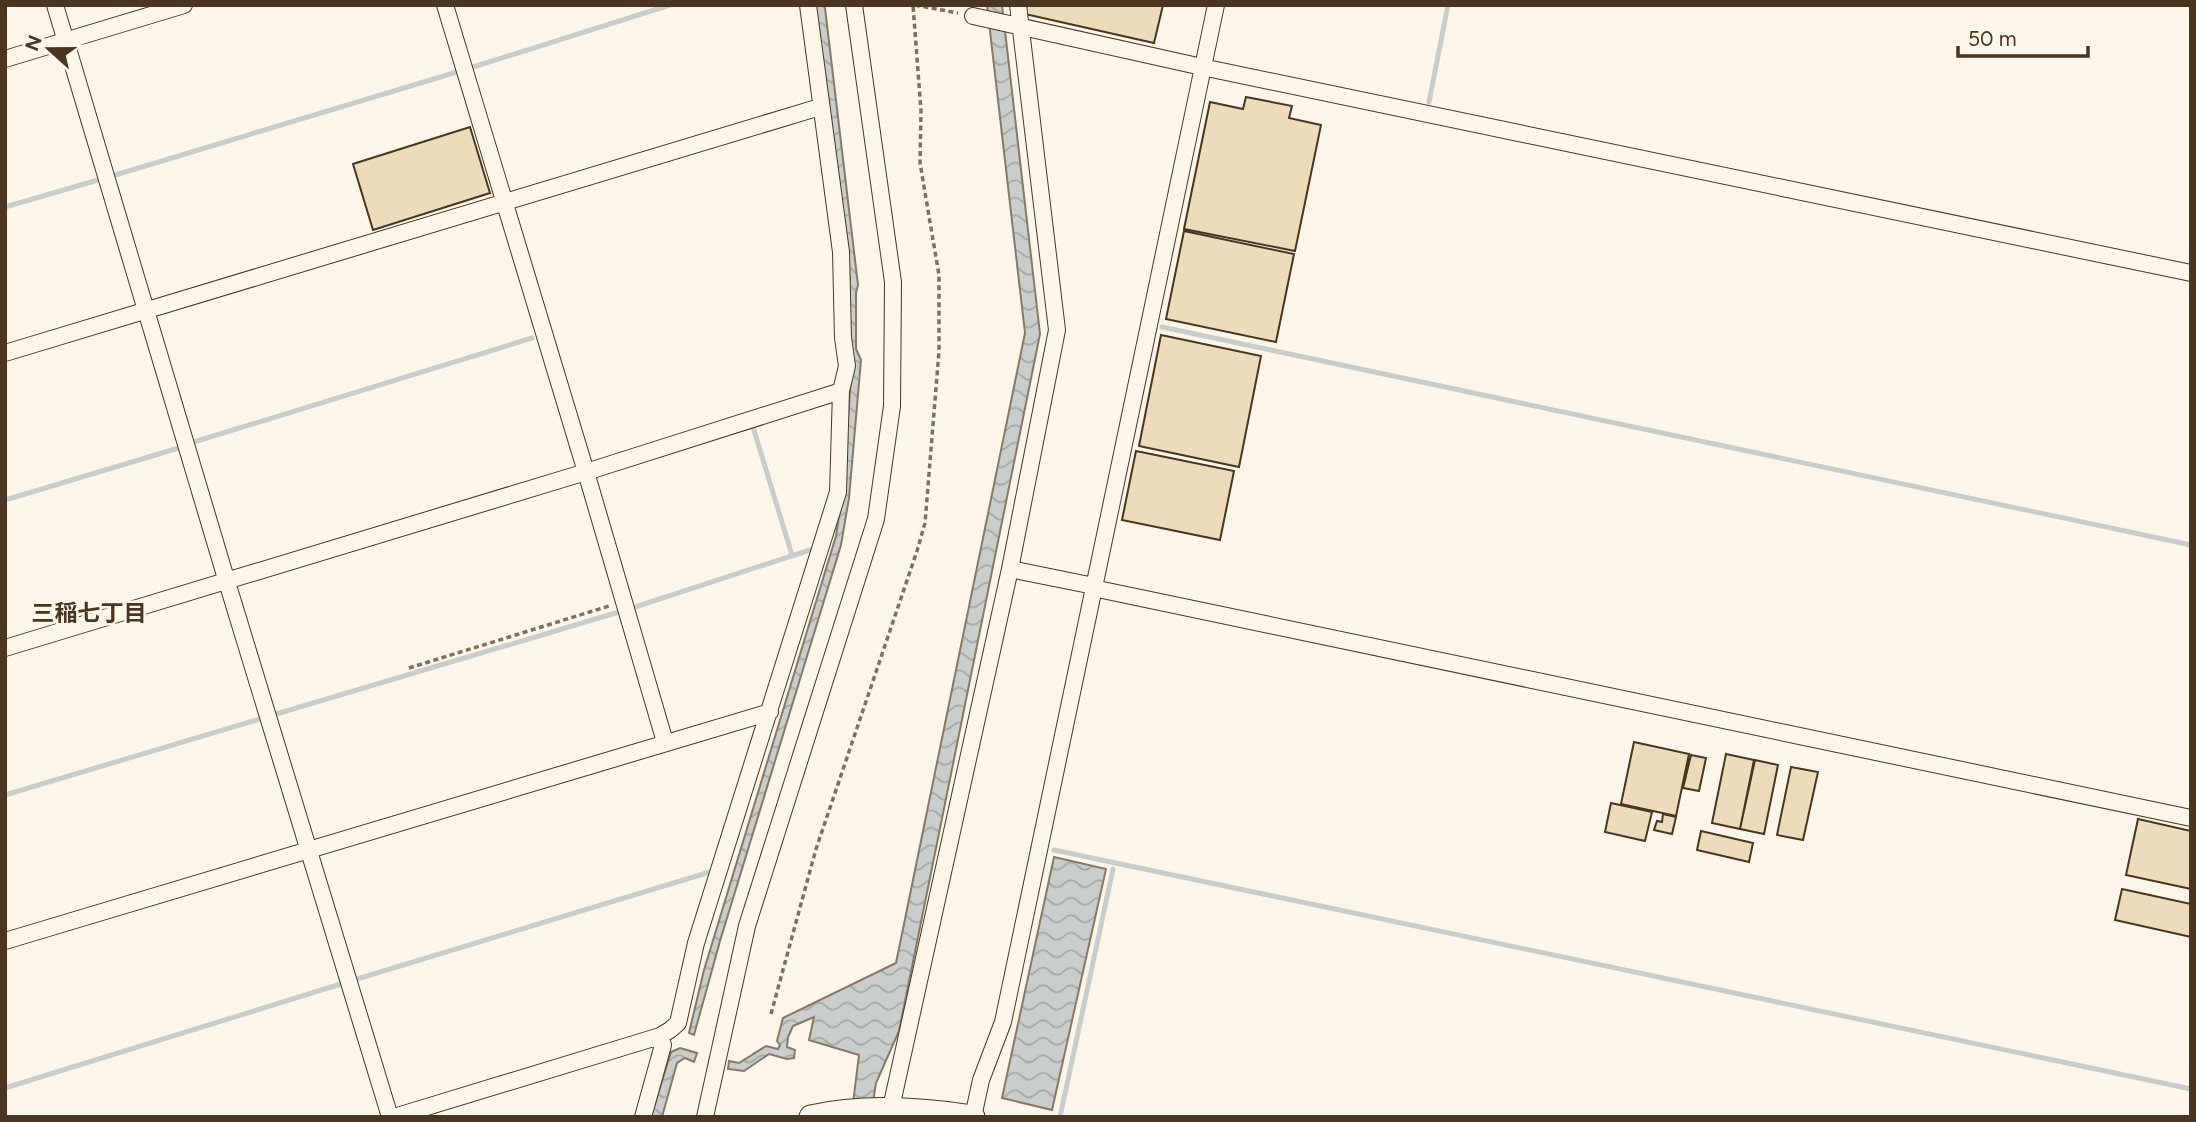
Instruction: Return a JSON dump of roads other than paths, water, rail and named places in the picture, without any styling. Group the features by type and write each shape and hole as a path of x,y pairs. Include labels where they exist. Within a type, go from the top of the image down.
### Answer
{"street":[{"path":"55,5 227,582 392,1117 660,1036 678,1023 696,943 838,492 841,391 847,366 843,338 841,252 808,5"},
{"path":"5,59 184,5"},
{"path":"445,5 665,742"},
{"path":"705,1117 747,926 876,519 881,495 892,406 893,282 854,5"},
{"path":"885,1112 903,1058 1010,569 1057,330 1018,5"},
{"path":"811,1117 839,1110 938,1111 973,1117 981,1080 1003,1022 1216,5"},
{"path":"973,16 1202,67 2191,273"},
{"path":"5,353 820,107"},
{"path":"5,648 586,472 841,391"},
{"path":"1010,569 2191,818"},
{"path":"5,941 769,712"},
{"path":"643,1117 663,1045 660,1036"}],"water":[{"path":"813,5 824,5 825,8 858,285 856,349 861,360 849,498 841,545 720,941 694,1035 689,1033 704,970 836,536 843,489 852,362 846,289 850,279"},
{"path":"987,5 1002,5 1040,334 899,1031 876,1083 872,1108 853,1103 859,1055 809,1040 814,1017 793,1026 787,1047 795,1050 794,1058 769,1054 744,1071 728,1069 729,1061 739,1063 766,1046 778,1049 780,1045 777,1041 783,1018 896,963 1025,333"},
{"path":"1054,857 1106,869 1052,1110 1002,1098"},
{"path":"680,1048 697,1053 694,1062 685,1058 677,1063 662,1117 651,1117 671,1052"}],"waterway":[{"path":"470,68 670,5"},
{"path":"1429,102 1448,5"},
{"path":"112,176 457,72"},
{"path":"5,207 98,180"},
{"path":"1162,327 2191,545"},
{"path":"194,442 532,338"},
{"path":"753,427 792,555"},
{"path":"5,500 182,447"},
{"path":"632,608 813,549"},
{"path":"273,715 619,612"},
{"path":"5,795 260,719"},
{"path":"1054,850 2191,1089"},
{"path":"1060,1117 1113,869"},
{"path":"357,979 710,872"},
{"path":"5,1088 341,984"}],"district":[{"name":"三稲七丁目","path":"89,613"}]}
